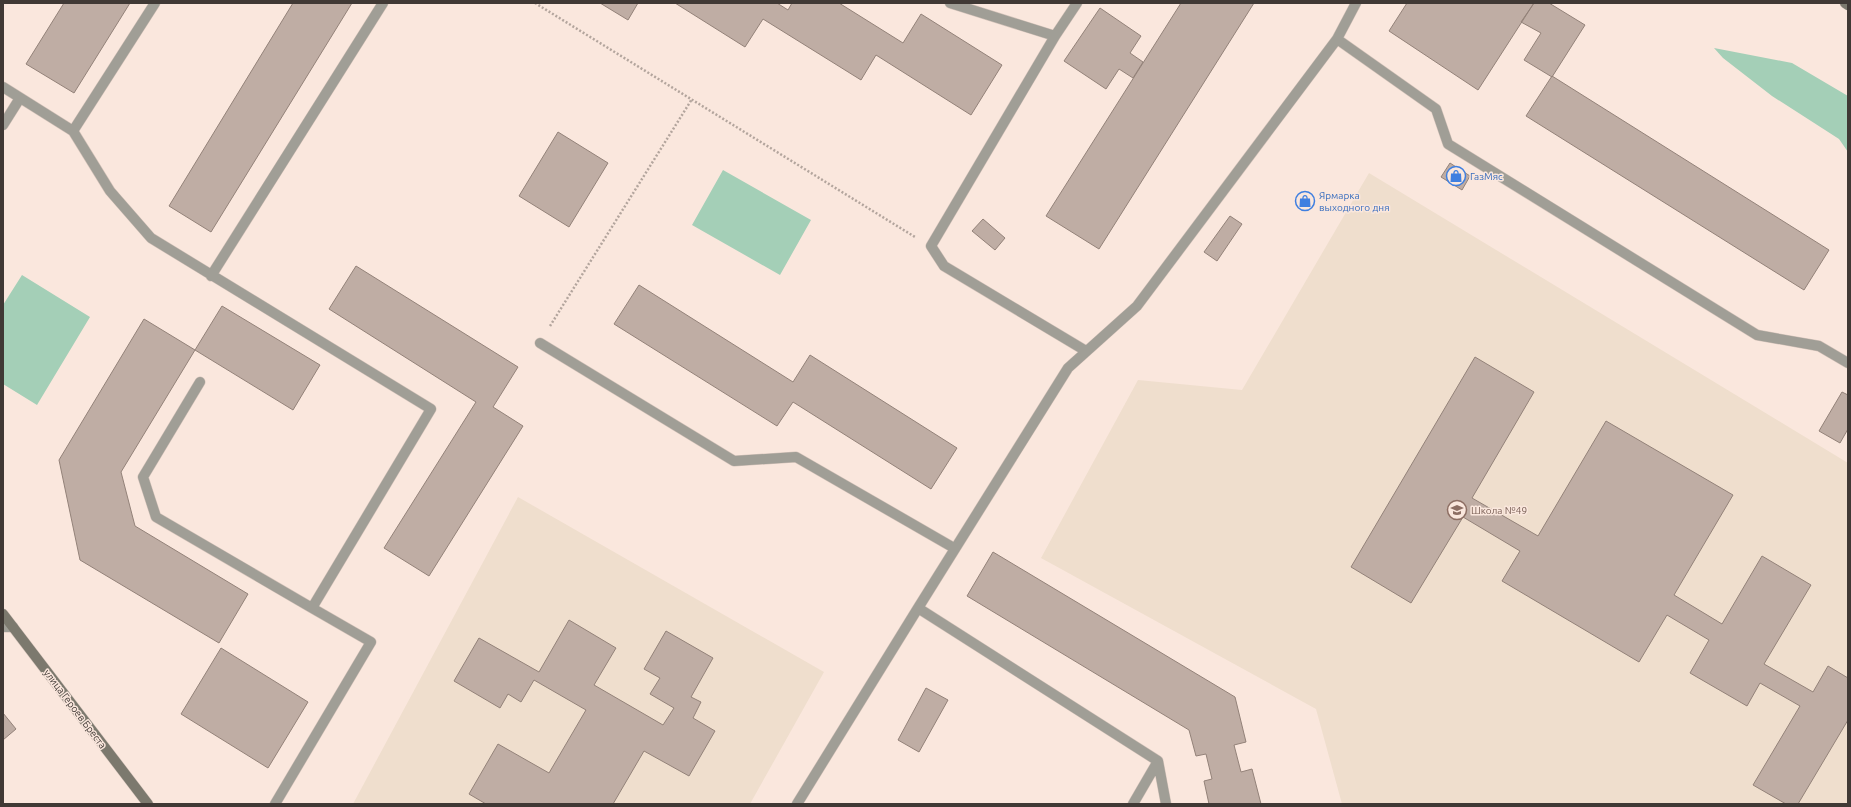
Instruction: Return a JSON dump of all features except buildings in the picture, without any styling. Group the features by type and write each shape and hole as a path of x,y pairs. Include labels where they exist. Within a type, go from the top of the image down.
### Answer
{"street":[{"path":"1844,3 1848,5"},
{"name":"улица Героев Бреста","path":"3,614 8,627 148,804"}],"lane":[{"path":"73,131 155,3"},
{"path":"211,276 383,3"},
{"path":"950,3 1055,36"},
{"path":"1077,3 1055,36 931,246 944,266 1086,351"},
{"path":"797,804 954,548 1068,368 1137,306 1337,39 1356,3"},
{"path":"1337,39 1436,109 1448,144 1757,335 1819,346 1848,363"},
{"path":"3,87 73,131 110,191 151,238 431,410 312,608"},
{"path":"3,125 20,98"},
{"path":"540,343 734,461 796,457 954,548"},
{"path":"200,382 143,476 156,517 371,642 275,804"},
{"path":"918,608 1158,761 1166,804"},
{"path":"1133,804 1158,761"}],"path":[{"path":"535,3 931,246"},
{"path":"540,343 692,99"}],"shaded area":[{"name":"Школа №49","path":"1369,173 1848,463 1848,804 1342,804 1316,709 1041,558 1138,380 1242,390"},
{"path":"518,497 824,672 750,804 353,804"}],"green space":[{"path":"1714,48 1792,63 1848,96 1848,152 1839,139 1772,96 1723,58"},
{"path":"723,170 811,220 780,275 692,225"},
{"path":"22,275 90,317 37,405 3,384 3,305"}],"place":[{"name":"ГазМяс","path":"1456,176"},
{"name":"Ярмарка выходного дня","path":"1305,201"},
{"name":"Школа №49","path":"1457,510"}]}
